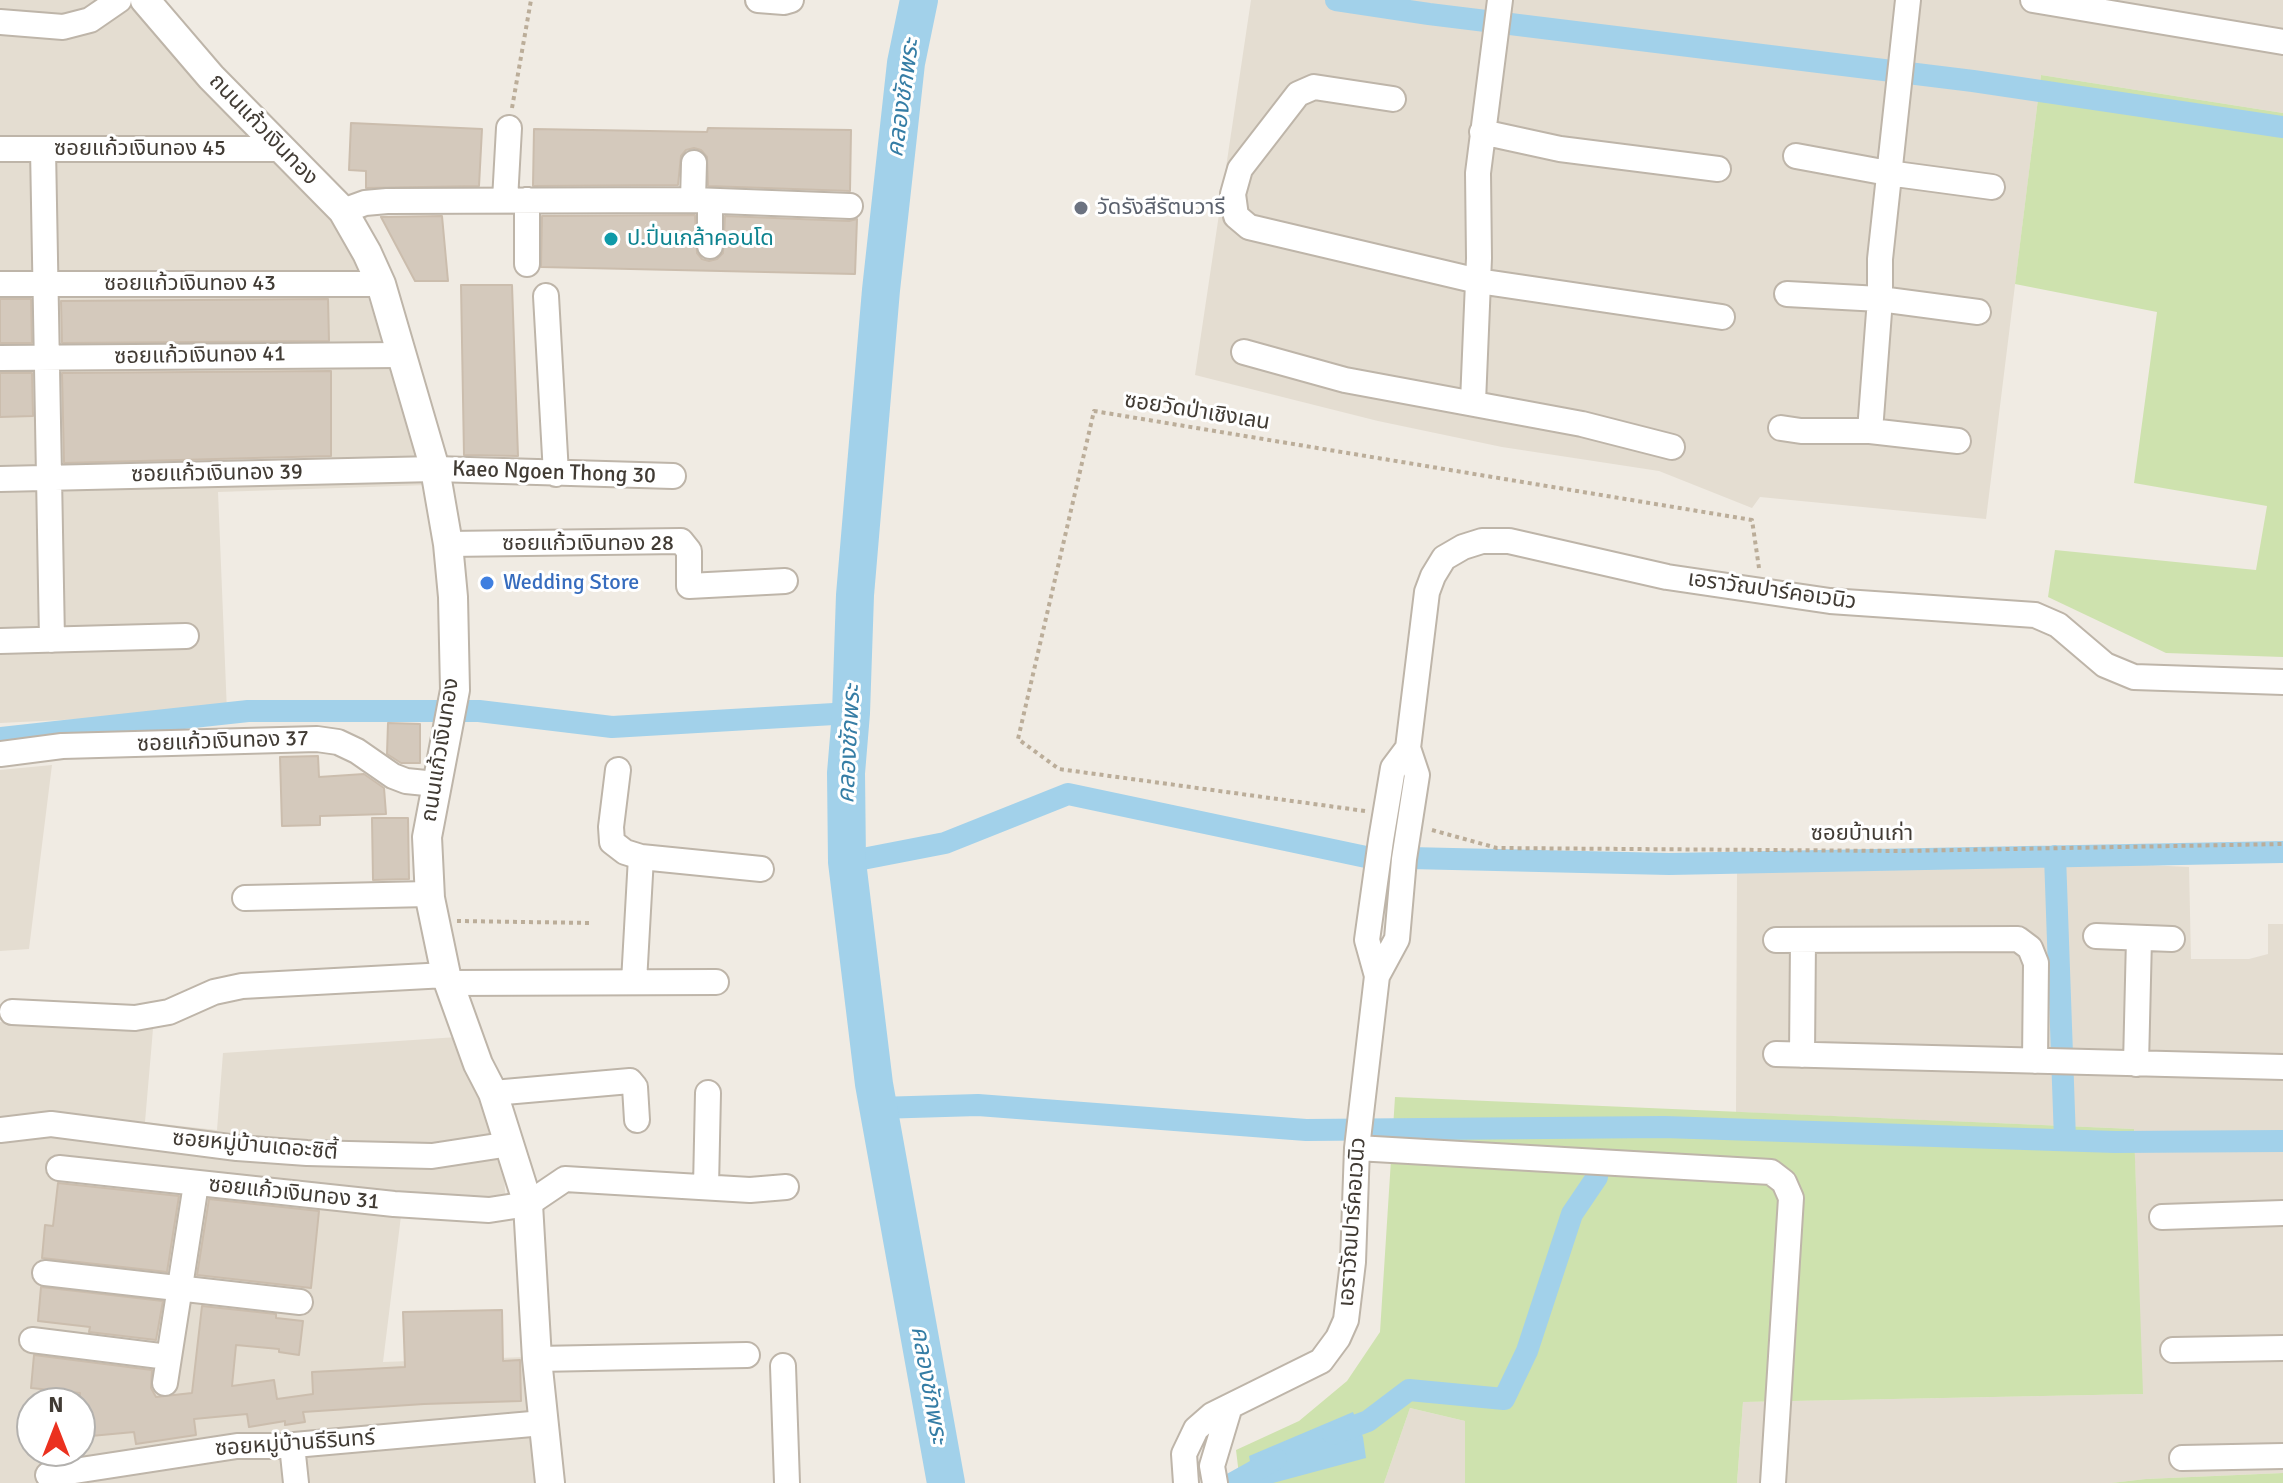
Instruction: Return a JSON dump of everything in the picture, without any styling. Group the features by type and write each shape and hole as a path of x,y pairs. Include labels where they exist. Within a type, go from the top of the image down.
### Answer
{"street":[{"path":"0,22 63,27 90,20 119,0"},
{"name":"ถนนแก้วเงินทอง","path":"145,0 211,77 343,211 381,284 435,469 448,544 453,597 455,690 427,837 432,907 447,979 478,1064 493,1093 528,1204 537,1359 550,1483"},
{"path":"758,0 791,0"},
{"path":"1473,402 1478,173 1500,0"},
{"path":"1870,431 1880,259 1908,0"},
{"path":"2033,0 2283,42"},
{"path":"1393,99 1314,87 1298,94 1240,169 1233,194 1236,216 1249,227 1478,281 1722,317"},
{"path":"509,128 516,200 527,264"},
{"path":"1482,132 1560,149 1718,169"},
{"name":"ซอยแก้วเงินทอง 45","path":"0,149 280,149"},
{"path":"43,149 52,640"},
{"path":"1796,156 1888,173 1992,187"},
{"path":"694,163 710,246"},
{"path":"343,211 365,203 387,201 702,200 850,206"},
{"name":"ซอยแก้วเงินทอง 43","path":"0,284 381,284"},
{"path":"1787,294 1880,299 1978,312"},
{"path":"546,296 556,474"},
{"path":"1244,352 1345,380 1582,424 1672,447"},
{"name":"ซอยแก้วเงินทอง 41","path":"0,358 401,355"},
{"path":"1781,428 1870,431 1958,441"},
{"name":"Kaeo Ngoen Thong 30","path":"435,469 673,476"},
{"name":"ซอยแก้วเงินทอง 39","path":"0,479 435,469"},
{"name":"ซอยแก้วเงินทอง 28","path":"448,544 681,541 689,551 689,586 785,581"},
{"name":"เอราวัณปาร์คอเวนิว","path":"1186,1483 1184,1454 1196,1429 1212,1415 1321,1361 1338,1338 1346,1320 1353,1262 1357,1147 1377,976 1397,939 1404,859 1417,775 1408,748 1427,592 1444,558 1482,541 1509,541 1667,577 1830,601 2035,615 2058,625 2105,665 2134,677 2283,682"},
{"path":"0,641 186,636"},
{"name":"ซอยแก้วเงินทอง 37","path":"0,754 62,746 317,739 338,742 406,781 436,784"},
{"name":"เอราวัณปาร์คอเวนิว","path":"1377,976 1367,940 1393,768 1408,748"},
{"path":"618,770 612,842 625,852 641,857 761,869"},
{"path":"634,982 641,857"},
{"path":"245,898 432,907"},
{"path":"2096,936 2172,939"},
{"path":"2136,1064 2139,938"},
{"path":"1776,940 2018,939 2030,948 2036,963 2053,1062"},
{"path":"1802,1055 1803,940"},
{"path":"12,1012 135,1018 169,1012 214,992 242,986 447,979 716,982"},
{"path":"1776,1054 2283,1067"},
{"path":"493,1093 630,1081 635,1087 637,1120"},
{"path":"706,1187 708,1093"},
{"name":"ซอยหมู่บ้านเดอะซิตี้","path":"0,1130 51,1124 237,1148 401,1156 432,1156 510,1144"},
{"path":"1357,1147 1771,1172 1784,1182 1791,1198 1773,1483"},
{"name":"ซอยแก้วเงินทอง 31","path":"59,1168 394,1204 489,1210 528,1204"},
{"path":"528,1204 565,1179 750,1190 786,1187"},
{"path":"165,1383 196,1184"},
{"path":"2162,1217 2283,1213"},
{"path":"45,1273 300,1302"},
{"path":"32,1340 168,1357"},
{"path":"2173,1350 2283,1348"},
{"path":"537,1359 747,1355"},
{"path":"783,1366 787,1483"},
{"path":"1215,1483 1212,1466 1230,1406"},
{"name":"ซอยหมู่บ้านธีรินทร์","path":"48,1475 237,1446 292,1445 543,1423"},
{"path":"292,1445 296,1483"},
{"path":"2182,1458 2283,1456"}],"path":[{"path":"509,128 531,0"},
{"name":"ซอยวัดป่าเชิงเลน","path":"1346,808 1059,769 1018,739 1094,411 1752,520 1763,590"},
{"name":"ซอยบ้านเก่า","path":"1442,833 1497,848 1902,851 2283,844"},
{"path":"432,907 591,923"}],"shaded area":[{"path":"0,0 134,0 305,184 352,248 429,485 218,492 227,712 0,723"},
{"path":"1251,0 2283,0 2283,113 2041,75 1986,519 1760,497 1752,508 1659,471 1502,447 1378,421 1195,375"},
{"path":"52,765 29,949 0,951 0,770"},
{"path":"2062,861 2189,867 2191,959 2249,959 2268,954 2268,924 2283,924 2283,1473 2111,1483 1737,1483 1743,1402 2142,1394 2134,1129 1736,1112 1737,872 2046,866"},
{"path":"0,1022 145,1024 153,1029 145,1122 217,1130 223,1053 457,1037 487,1116 504,1176 507,1220 401,1216 383,1362 526,1357 540,1483 0,1483"},
{"path":"1410,1408 1465,1421 1465,1483 1384,1483"}],"green space":[{"path":"2041,75 2283,113 2283,657 2166,653 2048,597 2055,550 2256,570 2267,506 2134,483 2157,312 2015,284"},
{"path":"1395,1097 2134,1129 2143,1394 1743,1402 1737,1483 1465,1483 1465,1421 1410,1408 1384,1483 1240,1483 1236,1450 1299,1421 1347,1381 1380,1332"},
{"path":"2283,1473 2283,1483 2111,1483 2146,1479"}],"water":[{"path":"1353,1412 1363,1437 1366,1458 1273,1483 1254,1483 1249,1456"}],"building":[{"path":"351,123 482,129 479,186 366,188 366,171 349,170"},
{"path":"708,128 851,130 850,191 708,186 707,157 694,148 686,150 681,156 678,185 533,186 534,129 707,132"},
{"path":"695,215 697,253 709,261 723,253 725,216 857,219 855,274 541,267 542,216"},
{"path":"442,216 448,281 415,281 381,217"},
{"path":"461,285 512,285 518,456 464,455"},
{"path":"0,299 31,299 32,343 0,343"},
{"path":"328,299 329,341 62,343 61,301"},
{"path":"331,371 331,456 64,463 62,373"},
{"path":"0,373 32,373 33,416 0,417"},
{"path":"388,723 420,724 420,763 401,763 387,754"},
{"path":"318,756 319,777 364,774 384,788 386,814 320,816 320,825 282,826 280,757"},
{"path":"372,818 408,818 409,879 373,880"},
{"path":"58,1183 179,1196 167,1272 42,1258 45,1225 53,1226"},
{"path":"209,1199 319,1211 311,1288 197,1275"},
{"path":"41,1287 163,1301 156,1340 89,1332 90,1327 38,1321"},
{"path":"202,1306 276,1314 276,1318 303,1321 299,1355 279,1352 279,1349 236,1345 232,1386 274,1380 277,1399 313,1394 312,1372 405,1367 403,1312 502,1310 503,1361 520,1360 521,1401 303,1412 305,1422 285,1425 285,1421 249,1427 247,1414 194,1419 196,1435 136,1444 134,1432 96,1436 96,1387 31,1387 34,1355 152,1370 151,1388 156,1397 192,1393"}],"waterway":[{"name":"คลองชักพระ","path":"919,0 906,63 881,290 855,595 846,773 847,862 874,1084 946,1483"},
{"path":"1336,0 1973,81 2283,127"},
{"path":"0,738 248,711 479,711 612,727 851,713"},
{"path":"847,862 945,843 1068,794 1366,857 1669,864 2283,852"},
{"path":"2055,856 2065,1140"},
{"path":"878,1108 978,1105 1306,1130 1664,1127 2115,1142 2283,1141"},
{"path":"1333,1434 1368,1421 1409,1390 1504,1399 1527,1351 1572,1214 1597,1177"},
{"path":"1233,1483 1276,1459"}],"place":[{"name":"วัดรังสีรัตนวารี","path":"1081,208"},
{"name":"ป.ปิ่นเกล้าคอนโด","path":"611,239"},
{"name":"Wedding Store","path":"487,583"}]}
